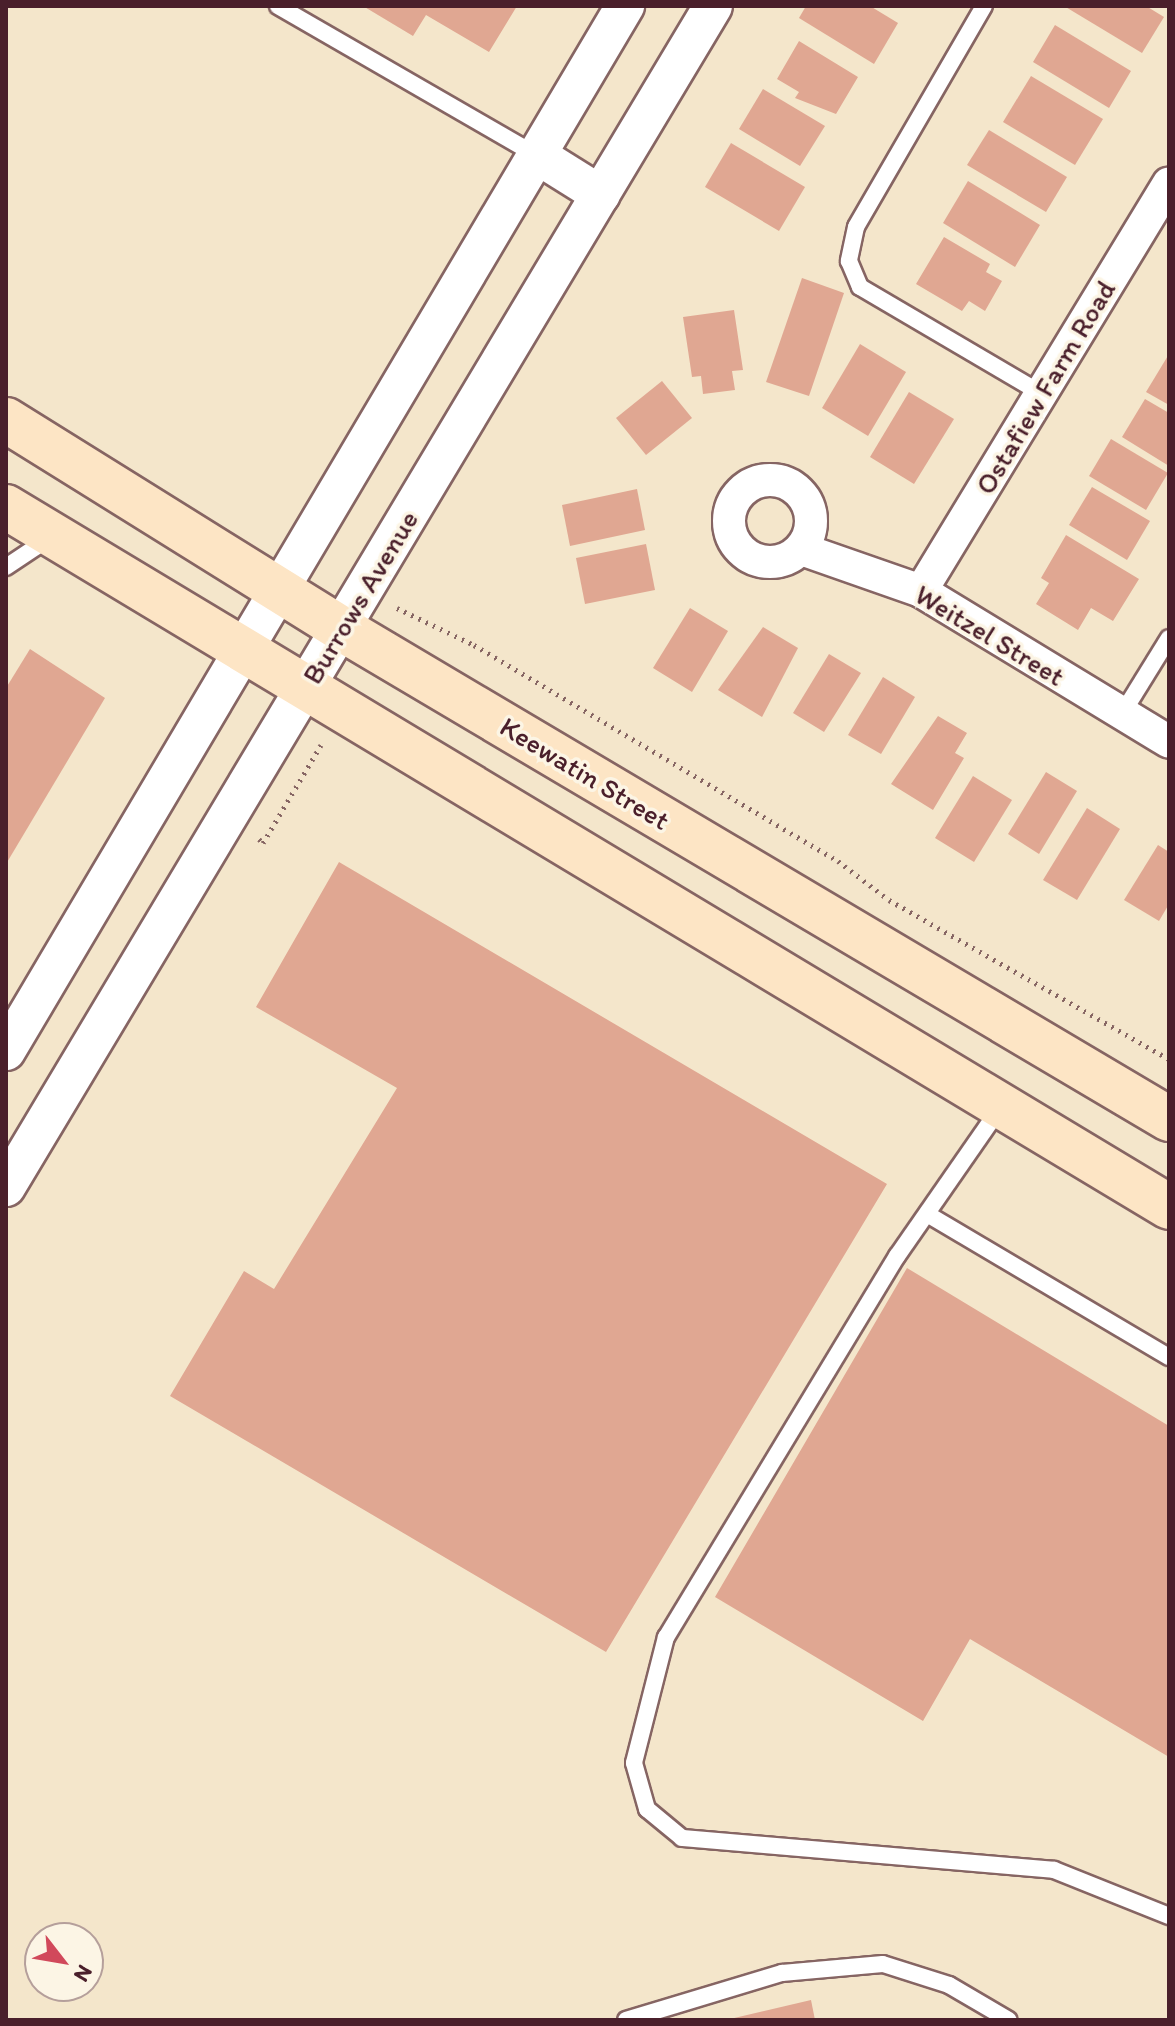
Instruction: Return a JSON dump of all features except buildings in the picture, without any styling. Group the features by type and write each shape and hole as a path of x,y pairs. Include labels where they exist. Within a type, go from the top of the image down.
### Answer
{"main road":[{"name":"Keewatin Street","path":"6,420 281,585 342,629 1169,1119"},
{"path":"6,507 243,650 304,691 1169,1207"}],"street":[{"path":"6,1051 625,6"},
{"name":"Burrows Avenue","path":"6,1187 713,6"},
{"path":"537,155 601,195"},
{"name":"Ostafiew Farm Road","path":"921,591 1169,183"},
{"name":"Weitzel Street","path":"801,549 921,591 1169,742"}],"lane":[{"path":"278,6 537,155"},
{"path":"984,6 856,227 849,261 860,287 1041,393"},
{"path":"6,567 54,536"},
{"path":"1122,714 1169,638"},
{"path":"1001,1107 927,1214 666,1637 634,1763 647,1809 682,1838 1054,1870 1169,1916"},
{"path":"927,1214 1169,1357"},
{"path":"626,2020 782,1973 883,1964 949,1985 1009,2020"}],"path":[{"path":"402,610 474,645 838,861 889,900 1169,1059"}]}
